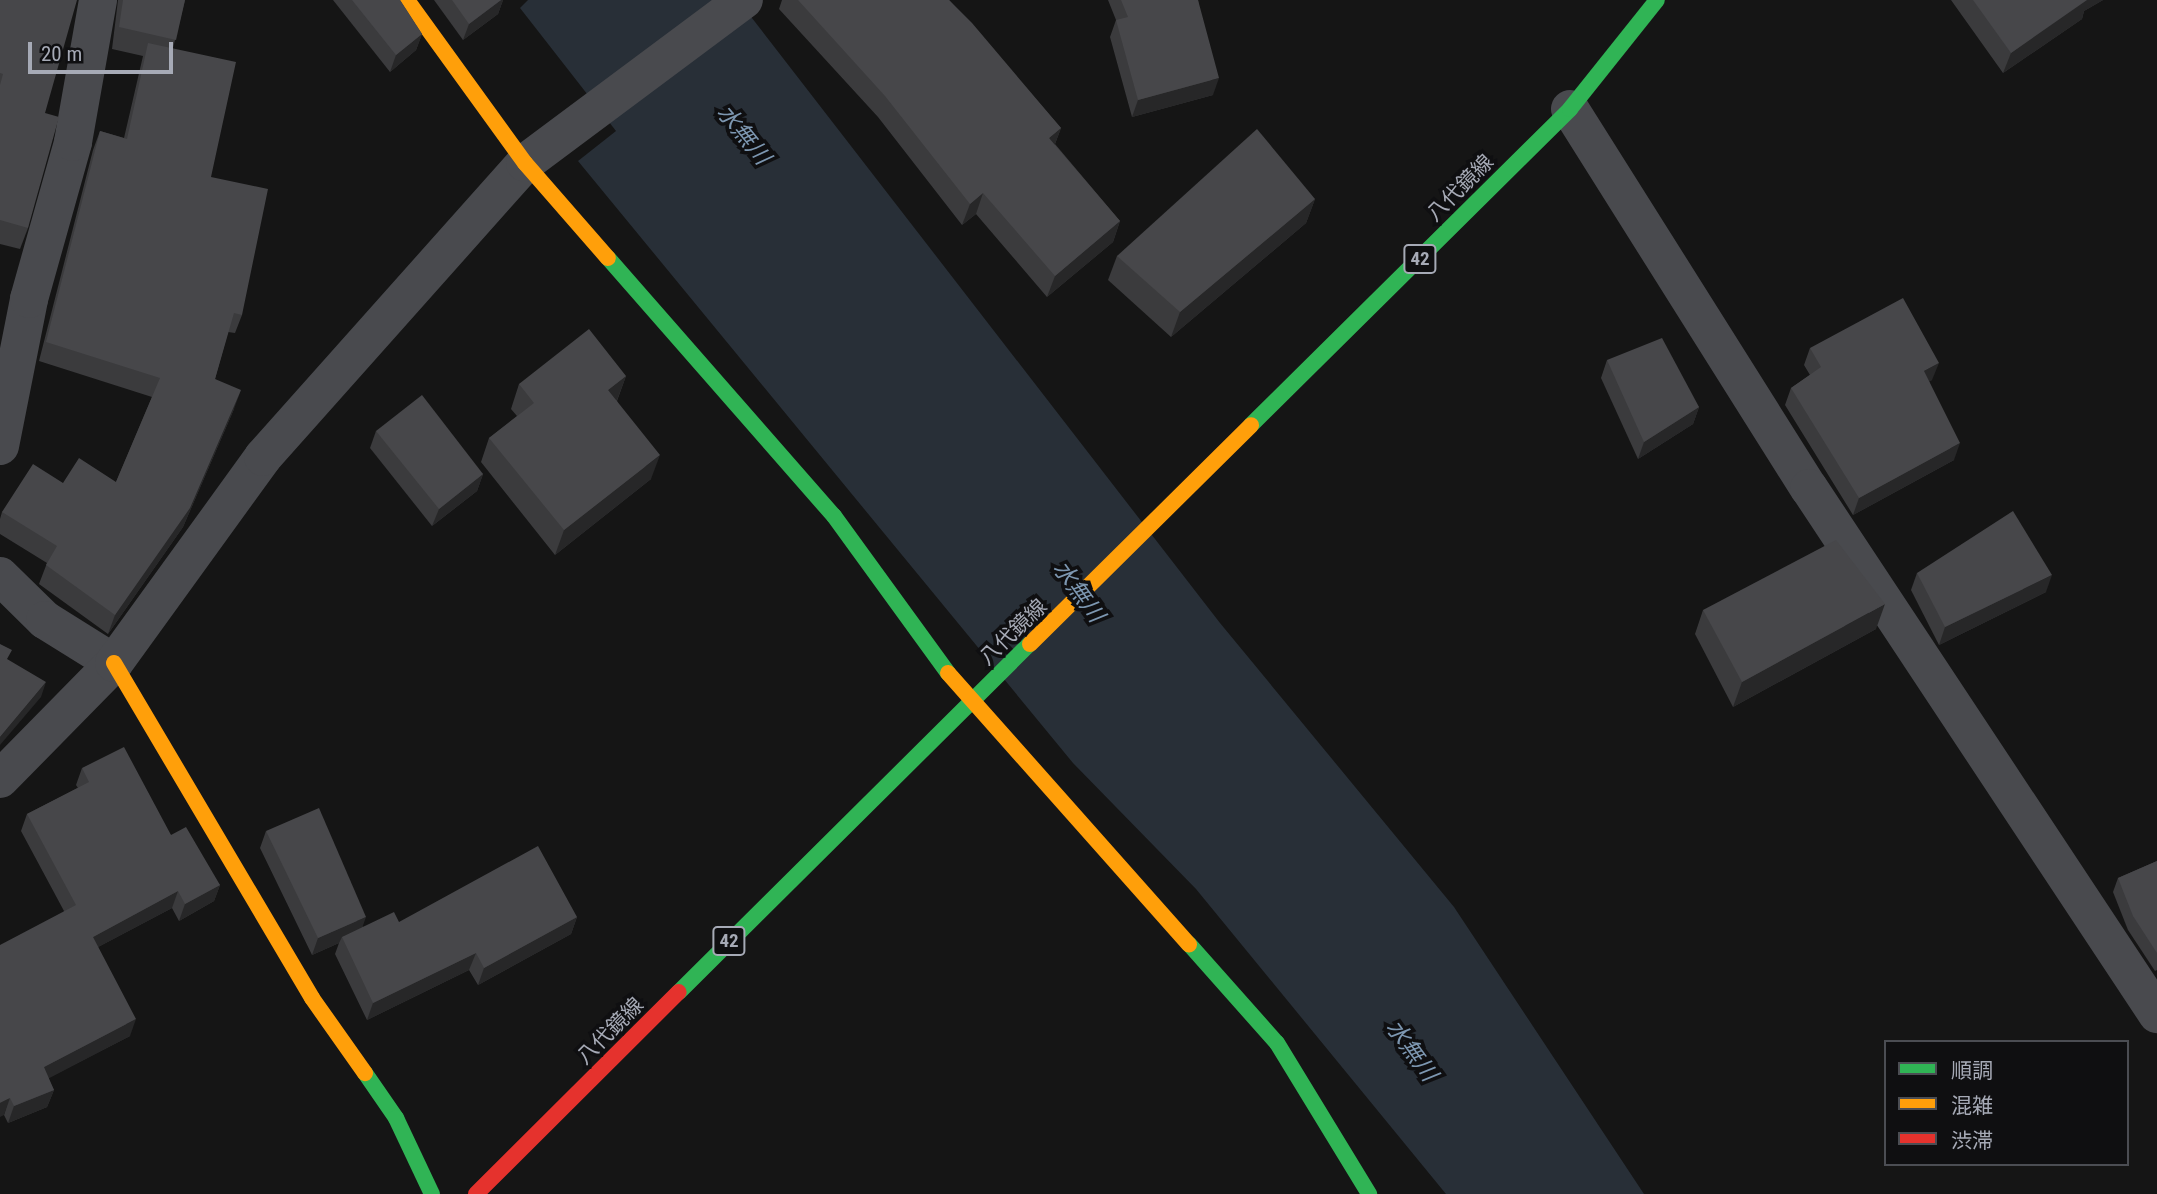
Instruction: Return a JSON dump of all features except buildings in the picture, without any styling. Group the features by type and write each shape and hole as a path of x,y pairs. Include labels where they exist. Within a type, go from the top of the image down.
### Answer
{"street":[{"path":"0,446 29,299 73,142 98,0"},
{"path":"407,0 525,163 834,516 971,701 1277,1043 1369,1194"},
{"path":"0,779 114,663 263,457 525,163 744,0"},
{"name":"八代鏡線","path":"476,1194 1570,109 1657,0"},
{"path":"1570,109 1809,488 2157,1014"},
{"path":"0,576 45,620 114,663 312,998 396,1118 432,1194"}],"water":[{"name":"水無川","path":"528,0 738,0 1220,623 1454,907 1644,1194 1446,1194 1196,889 1073,763 578,161 616,131 520,8"}],"traffic: fast":[{"path":"1251,425 1570,109 1657,0"},
{"path":"608,258 834,516 948,673"},
{"path":"679,992 1030,644"},
{"path":"1189,944 1277,1043 1369,1194"},
{"path":"365,1073 396,1118 432,1194"}],"traffic: slow":[{"path":"407,0 525,163 608,258"},
{"path":"1030,644 1251,425"},
{"path":"114,663 312,998 365,1073"},
{"path":"948,673 1189,944"}],"traffic: jam":[{"path":"476,1194 679,992"}]}
